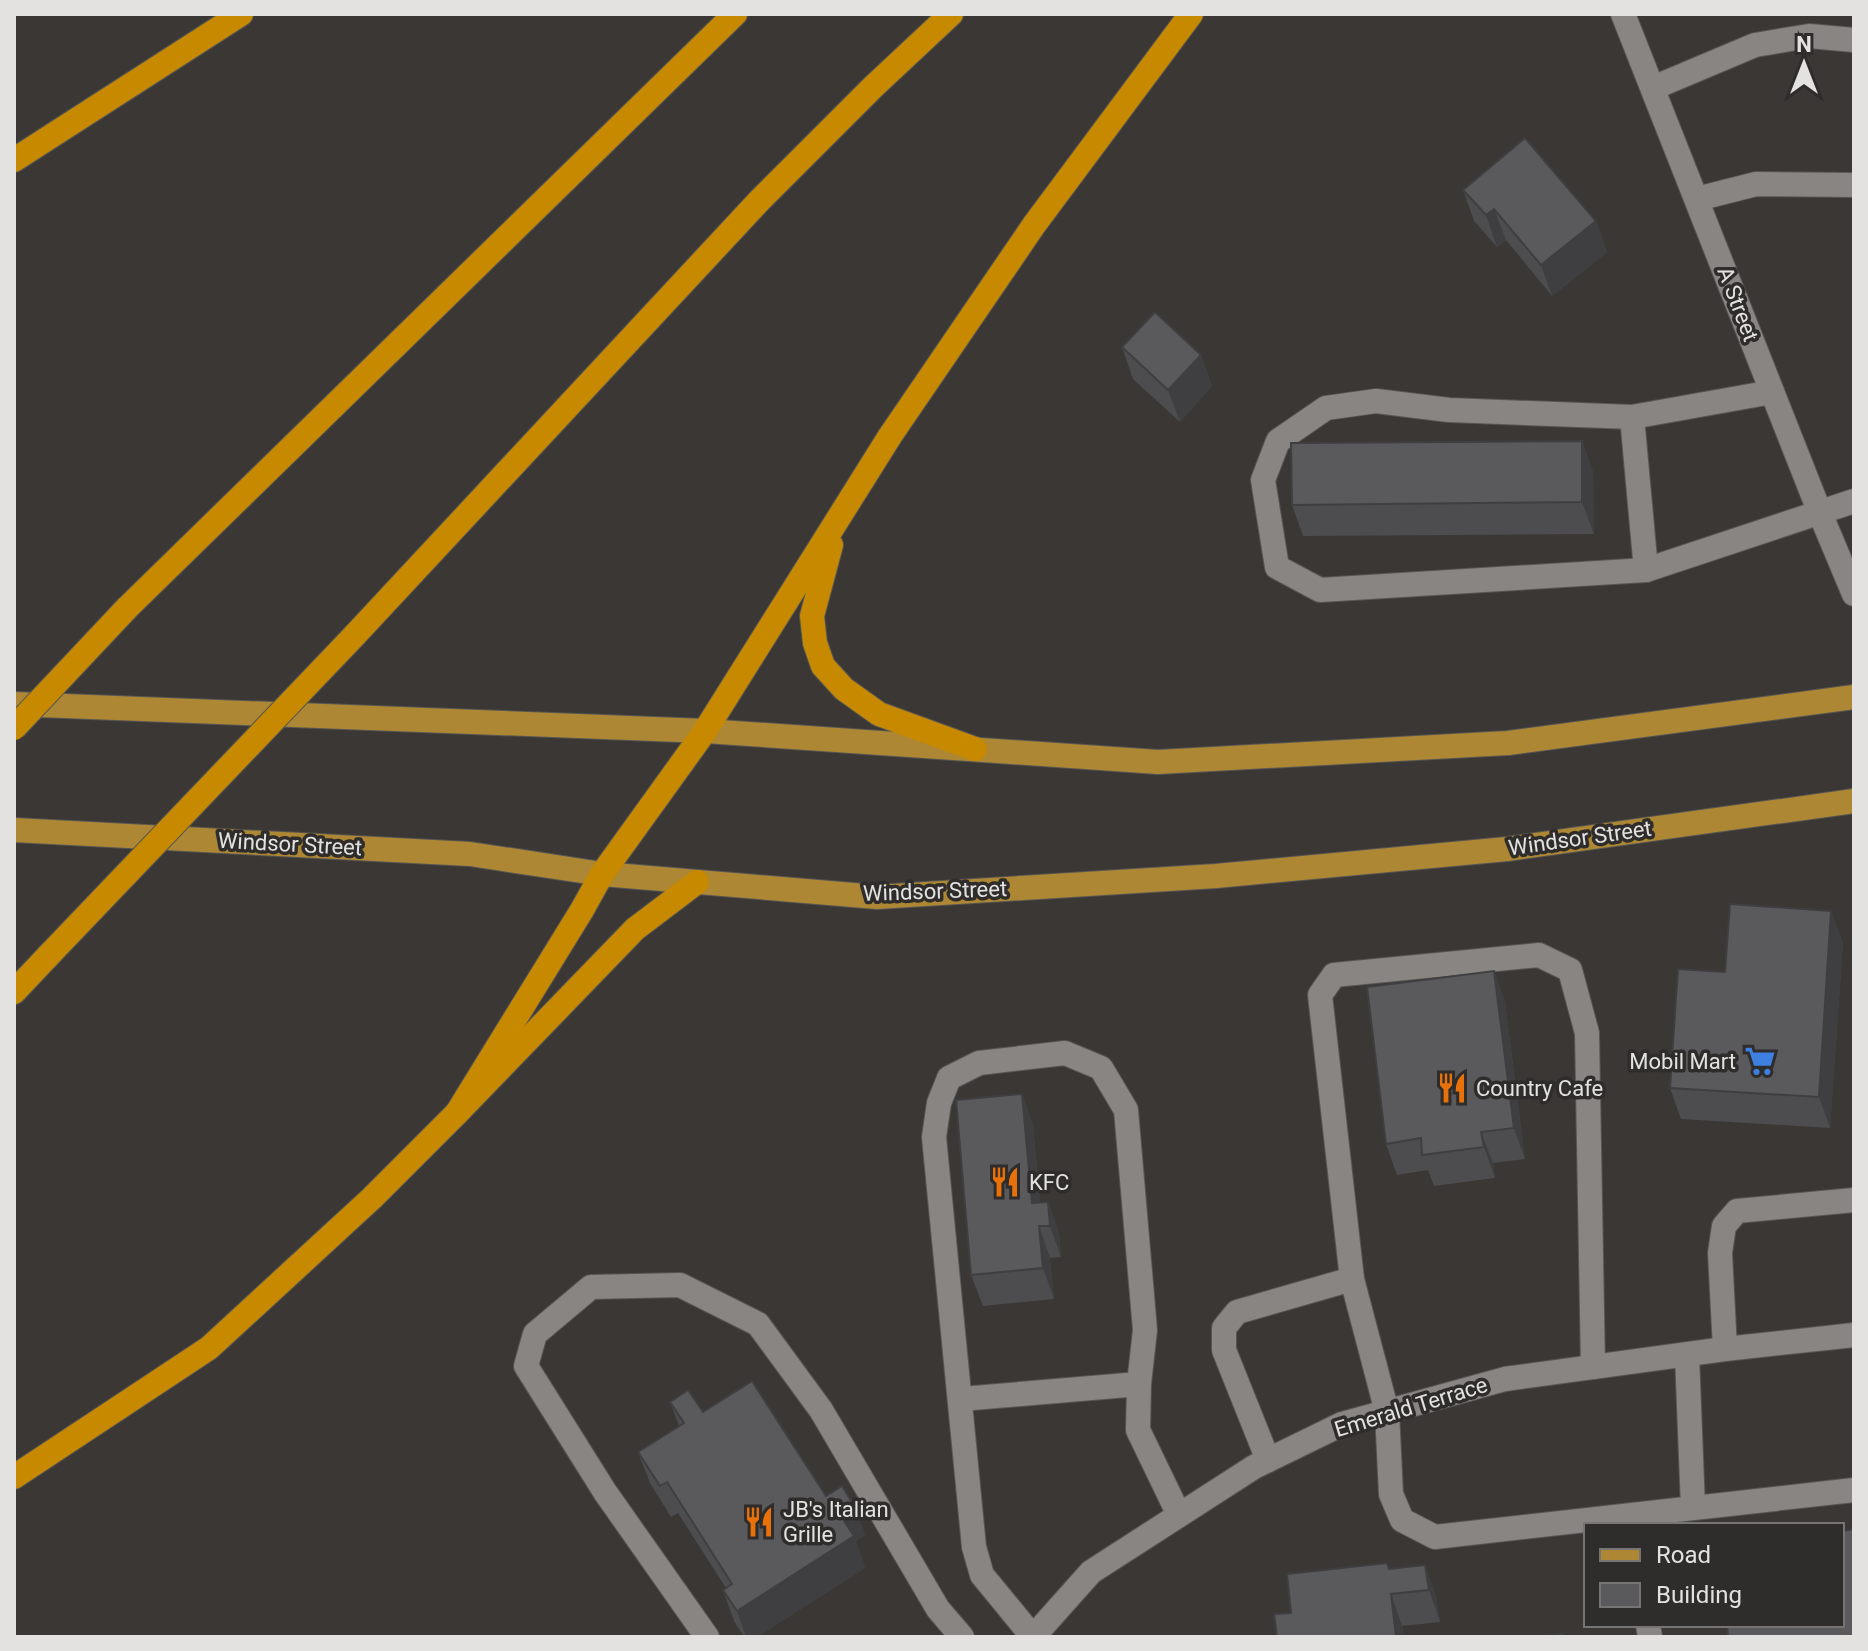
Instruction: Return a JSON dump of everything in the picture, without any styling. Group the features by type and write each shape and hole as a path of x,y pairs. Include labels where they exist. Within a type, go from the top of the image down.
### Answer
{"highway":[{"path":"14,160 241,14"},
{"path":"14,728 127,608 735,14"},
{"path":"14,992 354,636 759,201 951,14"},
{"path":"457,1113 602,874 705,731 890,436 1034,225 1191,14"},
{"path":"837,520 812,616 815,643 823,666 844,689 879,714 975,749"},
{"path":"14,1477 209,1348 372,1198 635,929 697,882"}],"main road":[{"path":"14,704 705,731 1158,762 1508,743 1854,697"},
{"name":"Windsor Street","path":"14,830 470,854 602,874 877,897 1216,876 1507,849 1854,801"}],"street":[{"name":"A Street","path":"1623,14 1854,594"},
{"path":"1653,88 1755,45 1809,36 1854,40"},
{"path":"1697,199 1756,184 1854,185"},
{"path":"1772,392 1632,417 1449,410 1376,401 1326,408 1278,441 1263,480 1277,567 1320,590 1646,570 1854,501"},
{"path":"1632,417 1646,570"},
{"path":"1584,1524 1435,1537 1402,1520 1391,1494 1387,1412 1352,1279 1320,995 1334,975 1539,955 1570,970 1587,1033 1593,1367"},
{"path":"1033,1637 982,1575 974,1547 934,1137 939,1103 949,1078 979,1063 1065,1053 1101,1068 1126,1110 1145,1330 1138,1430 1179,1515"},
{"path":"1725,1349 1720,1253 1724,1226 1737,1211 1854,1200"},
{"path":"1268,1460 1224,1350 1224,1328 1237,1312 1352,1279"},
{"path":"707,1637 605,1492 526,1366 535,1334 591,1287 680,1285 758,1324 821,1410 938,1609 962,1637"},
{"name":"Emerald Terrace","path":"1033,1637 1091,1572 1268,1460 1342,1424 1505,1379 1854,1335"},
{"path":"1687,1355 1693,1508"},
{"path":"961,1399 1139,1384"},
{"path":"1590,1523 1854,1490"}],"building":[{"path":"1525,138 1596,221 1541,265 1494,209 1486,215 1463,190"},
{"path":"1155,312 1201,355 1168,390 1122,347"},
{"path":"1582,441 1582,502 1292,505 1291,443"},
{"name":"Mobil Mart","path":"1730,904 1831,911 1819,1097 1670,1088 1678,969 1725,972"},
{"name":"Country Cafe","path":"1494,971 1514,1128 1481,1132 1484,1147 1422,1155 1421,1138 1386,1144 1367,987"},
{"name":"KFC","path":"1022,1094 1032,1203 1048,1202 1050,1226 1039,1226 1043,1268 971,1275 956,1100"},
{"name":"JB's Italian Grille","path":"752,1381 826,1496 842,1486 853,1504 839,1513 854,1536 737,1611 723,1590 732,1584 667,1482 660,1486 638,1452 684,1423 670,1402 688,1390 703,1412"},
{"path":"1854,1529 1854,1637 1728,1637 1727,1627 1844,1627 1844,1531"},
{"path":"1387,1563 1389,1569 1425,1565 1429,1590 1391,1594 1396,1637 1277,1637 1274,1614 1291,1613 1287,1574"}],"place":[{"name":"Mobil Mart","path":"1760,1061"},
{"name":"Country Cafe","path":"1452,1088"},
{"name":"KFC","path":"1005,1182"},
{"name":"JB's Italian Grille","path":"759,1522"}]}
